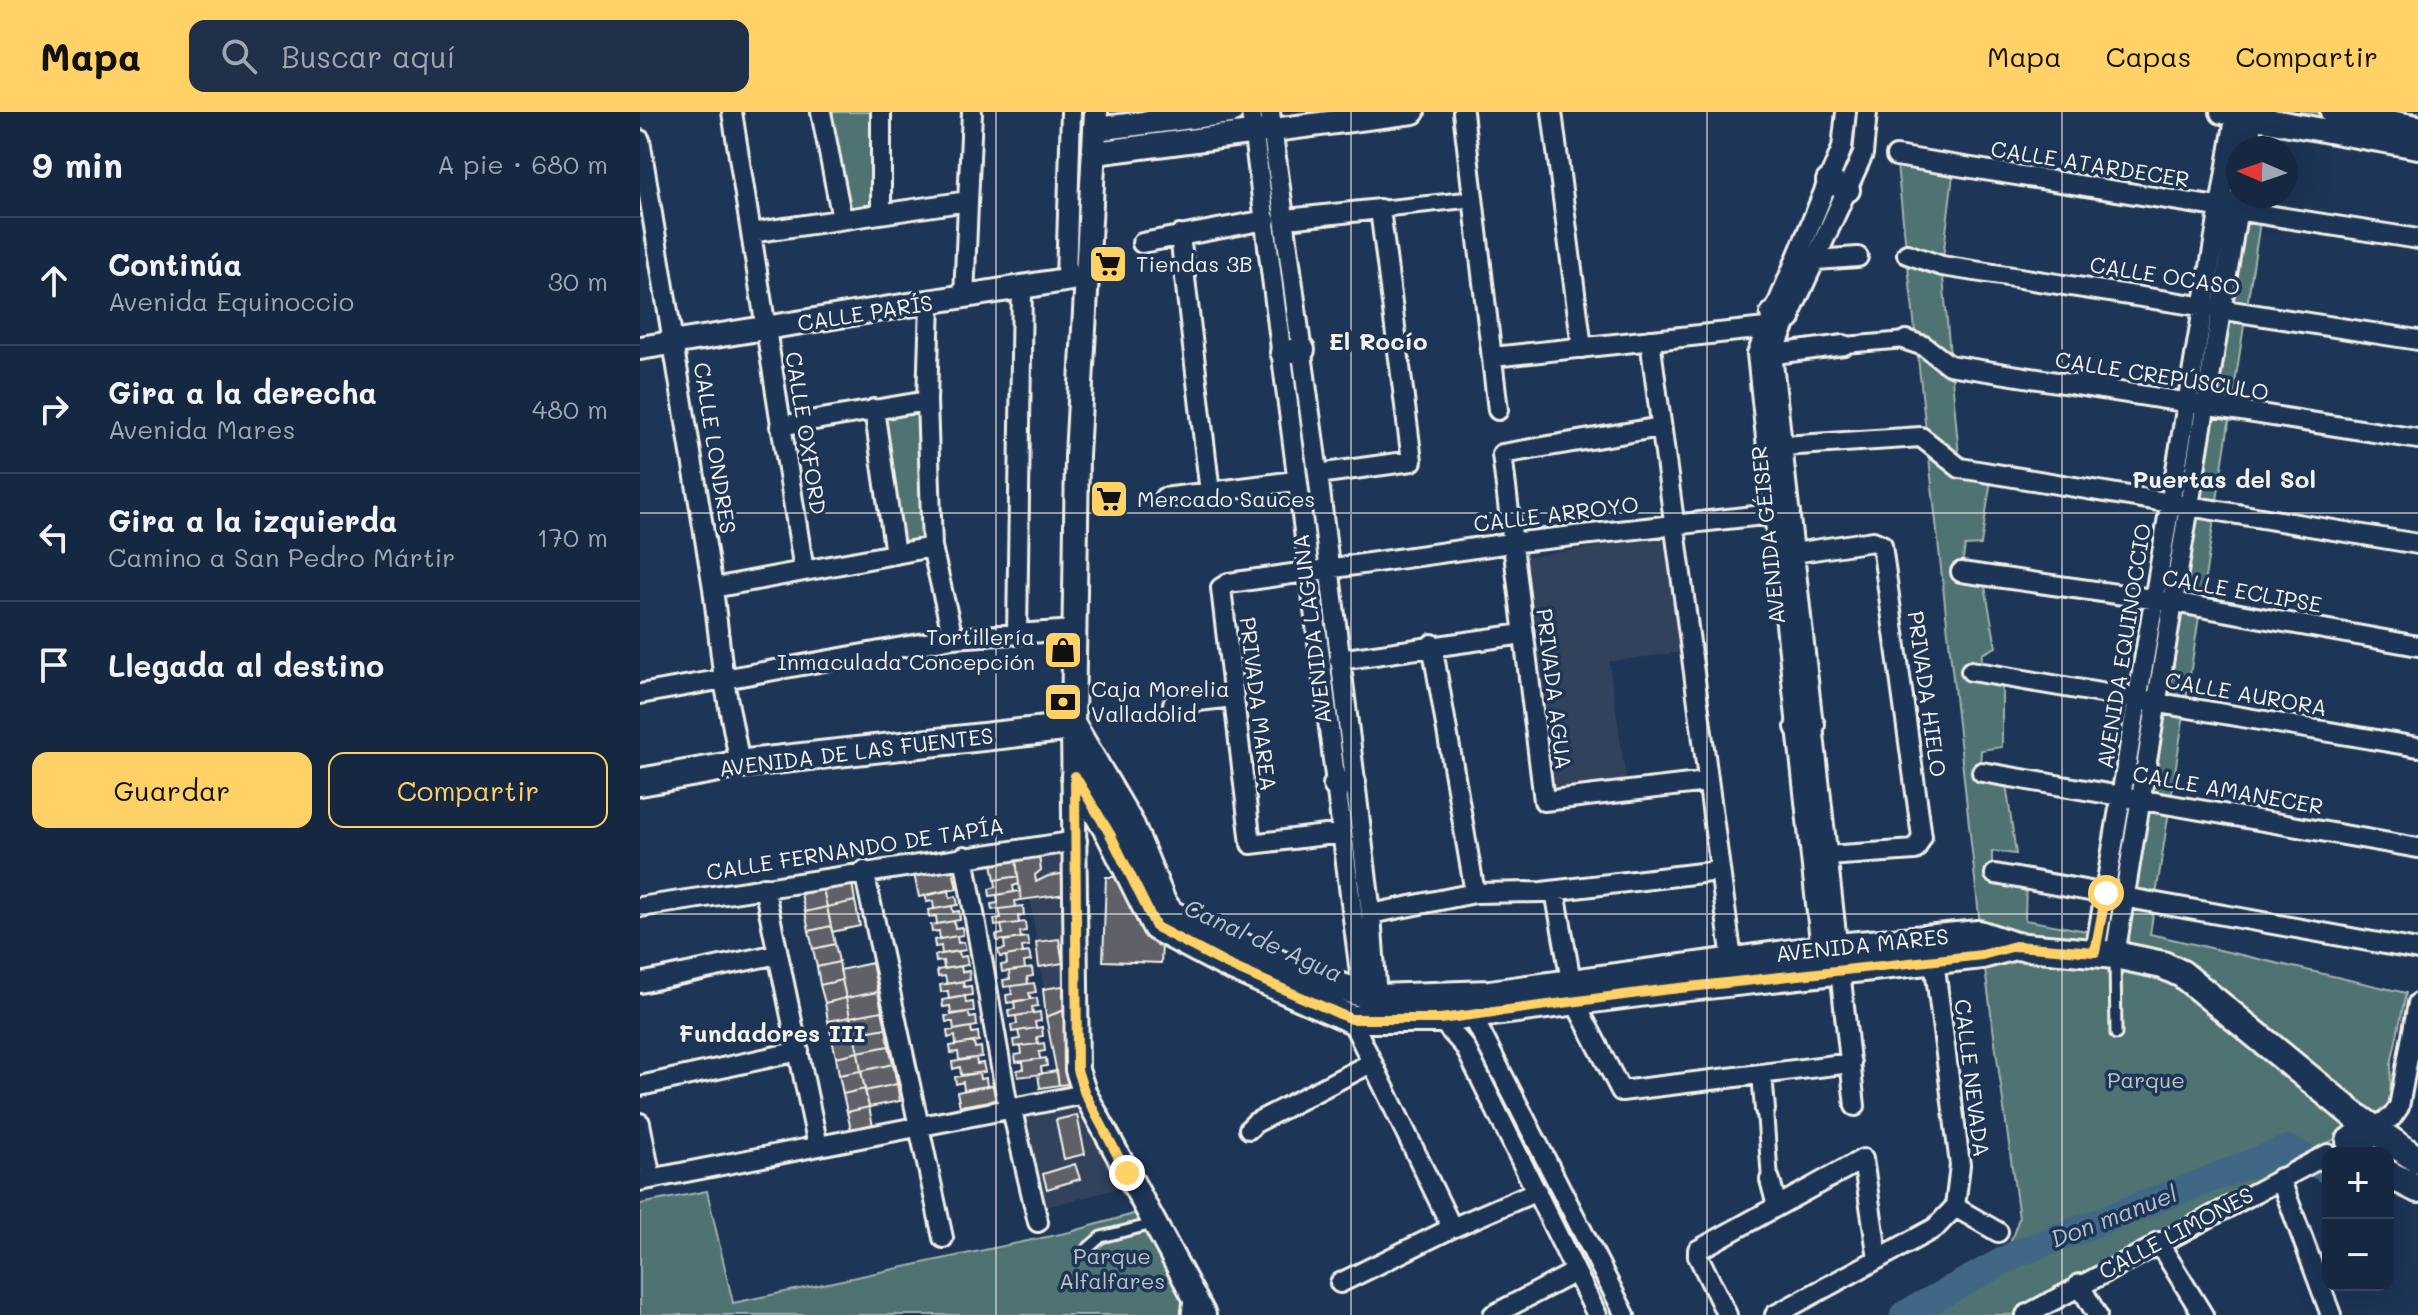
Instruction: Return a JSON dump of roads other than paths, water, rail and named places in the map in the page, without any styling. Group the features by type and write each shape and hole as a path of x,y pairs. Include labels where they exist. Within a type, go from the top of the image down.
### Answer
{"main road":[{"name":"AVENIDA DE LAS FUENTES","path":"640,782 740,764 1073,727"},
{"name":"AVENIDA MARES","path":"1073,727 1131,826 1162,902 1171,914 1363,1005 1468,996 1573,992"},
{"name":"AVENIDA MARES","path":"1075,776 1110,834 1156,927 1226,964 1363,1005 1440,1019 1472,1015 1573,992 1932,948 1982,955 2015,946 2105,953 2163,965 2182,974 2373,1128 2418,1160"},
{"name":"AVENIDA MARES","path":"1659,980 1732,960 1830,960"},
{"name":"CALLE LIMONES","path":"2346,1147 2373,1128"},
{"path":"2394,1177 2418,1189"}],"street":[{"name":"CALLE OXFORD","path":"732,112 804,571"},
{"path":"821,112 842,219"},
{"path":"881,112 881,213"},
{"path":"964,297 972,112"},
{"path":"1066,280 1071,112"},
{"path":"1204,1315 1085,1094 1077,1070 1077,841 1073,727 1077,456 1090,276 1096,120 1231,112"},
{"path":"1095,153 1262,121 1413,112"},
{"path":"1463,112 1498,410"},
{"path":"1552,112 1582,348"},
{"name":"AVENIDA GÉISER","path":"1830,960 1827,856 1805,726 1794,553 1782,513 1783,446 1775,354 1776,320 1816,260 1838,186 1846,112"},
{"name":"AVENIDA GÉISER","path":"1830,960 1782,513 1757,354 1838,186 1863,154 1867,112"},
{"path":"2332,112 2418,127"},
{"path":"2245,136 2240,114 2418,147"},
{"name":"AVENIDA EQUINOCCIO","path":"2238,136 2240,114"},
{"name":"AVENIDA LAGUNA","path":"1262,121 1287,219 1295,481 1307,573 1371,914 1363,1005"},
{"name":"AVENIDA LAGUNA","path":"1262,121 1266,220 1318,474 1329,570 1339,660 1344,783 1342,833 1363,1005"},
{"name":"CALLE LONDRES","path":"640,140 645,202 674,343 713,588 724,681 740,764"},
{"name":"CALLE ATARDECER","path":"1896,156 2226,205"},
{"path":"1287,219 1475,199"},
{"path":"751,233 968,201"},
{"name":"AVENIDA EQUINOCCIO","path":"2181,505 2188,405 2213,307 2232,208"},
{"name":"CALLE ATARDECER","path":"2243,208 2418,239"},
{"path":"1318,474 1412,461 1380,209"},
{"path":"1142,243 1266,220"},
{"path":"1180,235 1210,493"},
{"name":"CALLE OCASO","path":"1907,254 1942,266 2418,340"},
{"path":"1816,260 1858,257"},
{"name":"CALLE PARÍS","path":"640,348 1090,276"},
{"path":"1017,635 1022,287"},
{"path":"930,302 927,401 932,547 953,638"},
{"name":"AVENIDA EQUINOCCIO","path":"2105,953 2181,505 2208,408 2213,307"},
{"path":"1493,357 1650,340 1776,320"},
{"path":"1650,340 1732,960"},
{"path":"1775,354 1906,340"},
{"name":"CALLE CREPÚSCULO","path":"1906,340 1931,350 1949,365 2418,439"},
{"path":"780,426 927,401"},
{"path":"874,409 895,554"},
{"name":"PRIVADA AGUA","path":"1661,427 1502,454 1510,543 1544,801 1707,782"},
{"path":"1783,446 1921,437 1960,468 2418,544"},
{"path":"1164,498 1295,481"},
{"name":"CALLE ARROYO","path":"1329,570 1510,543 1782,513"},
{"name":"PRIVADA HIELO","path":"1794,553 1873,541 1882,545 1922,837 1915,850 1827,856"},
{"path":"713,588 932,547"},
{"name":"PRIVADA MAREA","path":"1329,570 1229,583 1221,588 1251,844 1342,833"},
{"name":"CALLE ECLIPSE","path":"1961,572 2164,601 2418,646"},
{"path":"640,694 953,638 1075,630"},
{"path":"1339,660 1432,644 1523,634"},
{"path":"1432,644 1475,893"},
{"name":"CALLE AURORA","path":"1971,671 2418,747"},
{"path":"1173,704 1233,697"},
{"name":"CALLE AMANECER","path":"1982,772 2418,848"},
{"name":"CALLE FERNANDO DE TAPÍA","path":"640,907 1077,841"},
{"path":"964,856 1010,1106 1038,1222"},
{"path":"864,871 943,1238"},
{"path":"1371,914 1475,893 1555,891 1718,871"},
{"path":"1995,874 2418,950"},
{"path":"764,887 818,1146"},
{"path":"1555,891 1573,992 1621,1091 1851,1063"},
{"name":"CALLE NEVADA","path":"1932,948 1960,1165 1955,1207"},
{"path":"640,983 778,954"},
{"path":"1830,960 1851,1063 1855,1106"},
{"path":"2373,1128 2392,1117 2399,1107 2418,1003"},
{"path":"1363,1005 1371,1063 1452,1228"},
{"path":"1472,1015 1625,1315"},
{"path":"1440,1019 1465,1047 1597,1315"},
{"path":"640,1086 799,1051"},
{"path":"1249,1129 1255,1123 1371,1063"},
{"path":"1762,1074 1770,1180 1777,1206"},
{"path":"640,1123 646,1180 1010,1106 1085,1094"},
{"path":"1727,1315 1698,1250 1863,1159 1878,1259"},
{"name":"CALLE LIMONES","path":"2026,1315 2158,1242 2322,1159"},
{"path":"2288,1175 2331,1315"},
{"path":"1340,1283 1452,1228 1537,1191"},
{"path":"1775,1315 1935,1228 1955,1207 1998,1232"},
{"path":"2158,1242 2203,1315"},
{"path":"1493,1315 1575,1272"},
{"path":"2079,1284 2097,1315"}],"lane":[{"path":"2105,953 2116,1034"},
{"path":"1086,1250 1101,1237 1154,1224"},
{"path":"1187,1315 1190,1290"}],"waterway":[{"name":"Canal de Agua","path":"1453,1013 1474,1043 1613,1315"},
{"name":"Don manuel","path":"1904,1315 2016,1254 2288,1149 2322,1167"}],"place":[{"name":"Tiendas 3B","path":"1108,264"},
{"name":"Mercado Sauces","path":"1109,499"},
{"name":"Tortillería Inmaculada Concepción","path":"1063,650"},
{"name":"Caja Morelia Valladolid","path":"1063,702"}],"district":[{"name":"El Rocío","path":"1378,342"},
{"name":"Puertas del Sol","path":"2224,480"},
{"name":"Fundadores III","path":"772,1034"}],"park label":[{"name":"Parque","path":"2146,1080"},
{"name":"Parque Alfalfares","path":"1112,1268"}]}
